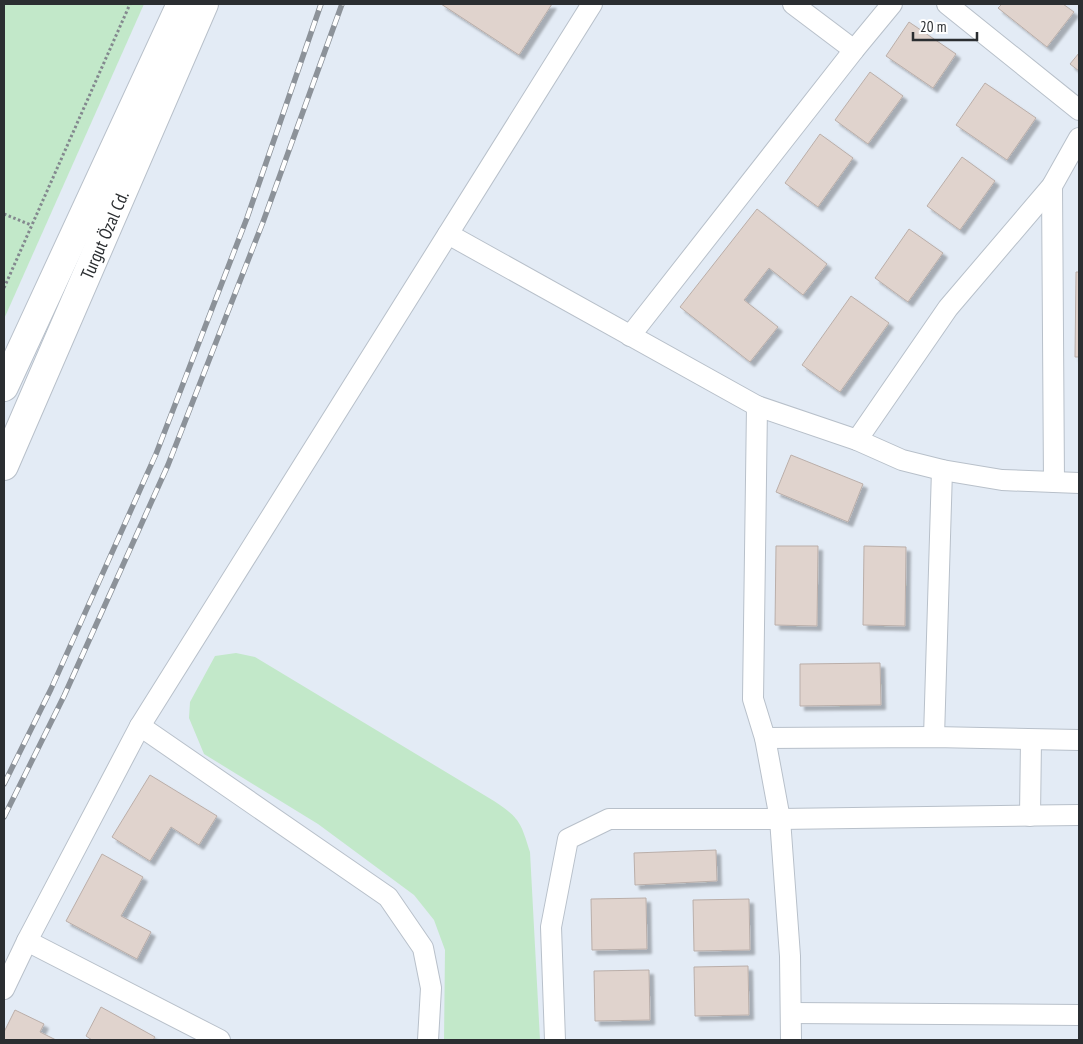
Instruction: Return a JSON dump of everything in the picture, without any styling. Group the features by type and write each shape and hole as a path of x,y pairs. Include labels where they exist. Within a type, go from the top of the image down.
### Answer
{"main road":[{"name":"Turgut Özal Cd.","path":"4,387 181,4"},
{"name":"Turgut Özal Cd.","path":"4,466 204,4"}],"street":[{"path":"4,989 140,726 592,4"},
{"path":"793,4 854,50"},
{"path":"630,336 892,4"},
{"path":"947,4 1079,110"},
{"path":"857,440 948,308 1052,186 1079,138"},
{"path":"1052,186 1054,482"},
{"path":"448,234 757,406 857,440 902,460 942,470 1002,480 1079,483"},
{"path":"757,406 753,698 766,738 780,819 790,956 791,1040"},
{"path":"934,737 942,470"},
{"path":"140,726 388,897 423,948 431,988 428,1040"},
{"path":"766,738 934,737 1079,740"},
{"path":"1030,816 1031,740"},
{"path":"555,1040 550,927 568,839 609,819 1079,815"},
{"path":"27,942 208,1038"},
{"path":"791,1013 1079,1015"}],"path":[{"path":"4,288 130,4 125,4"},
{"path":"4,214 31,225"}],"green space":[{"path":"4,4 144,4 4,319"},
{"path":"236,653 255,657 494,801 509,812 518,822 530,852 540,1040 444,1040 445,950 434,920 414,895 318,824 204,754 189,718 190,702 215,656"}],"building":[{"path":"441,4 552,4 519,55"},
{"path":"1002,4 1063,4 1074,12 1047,47 998,8"},
{"path":"909,22 956,54 933,88 886,56"},
{"path":"1079,53 1079,71 1070,64"},
{"path":"870,72 903,96 868,144 835,120"},
{"path":"985,83 1036,118 1007,160 956,125"},
{"path":"820,134 853,158 818,207 785,183"},
{"path":"962,157 995,181 960,230 927,206"},
{"path":"757,209 827,264 803,295 769,268 744,300 778,327 750,362 680,307"},
{"path":"909,229 943,253 908,302 875,278"},
{"path":"1076,272 1079,272 1079,357 1075,357"},
{"path":"851,296 889,323 840,392 802,365"},
{"path":"791,455 863,484 848,522 776,492"},
{"path":"776,546 818,546 817,626 775,625"},
{"path":"864,546 906,547 905,626 863,625"},
{"path":"880,663 881,705 800,706 800,664"},
{"path":"150,775 217,816 199,845 171,827 150,861 112,837"},
{"path":"716,850 717,881 635,885 634,853"},
{"path":"102,854 143,877 121,916 151,932 137,959 66,921"},
{"path":"646,898 647,949 592,950 591,899"},
{"path":"749,899 750,950 694,951 693,900"},
{"path":"748,966 749,1015 695,1016 694,967"},
{"path":"649,970 650,1020 595,1021 594,971"},
{"path":"101,1007 155,1037 153,1040 92,1040 86,1036"},
{"path":"15,1010 44,1024 40,1032 56,1040 4,1040 4,1032"}],"railway":[{"path":"4,784 51,689 156,454 247,218 321,4"},
{"path":"4,817 64,696 168,465 263,222 342,4"}]}
